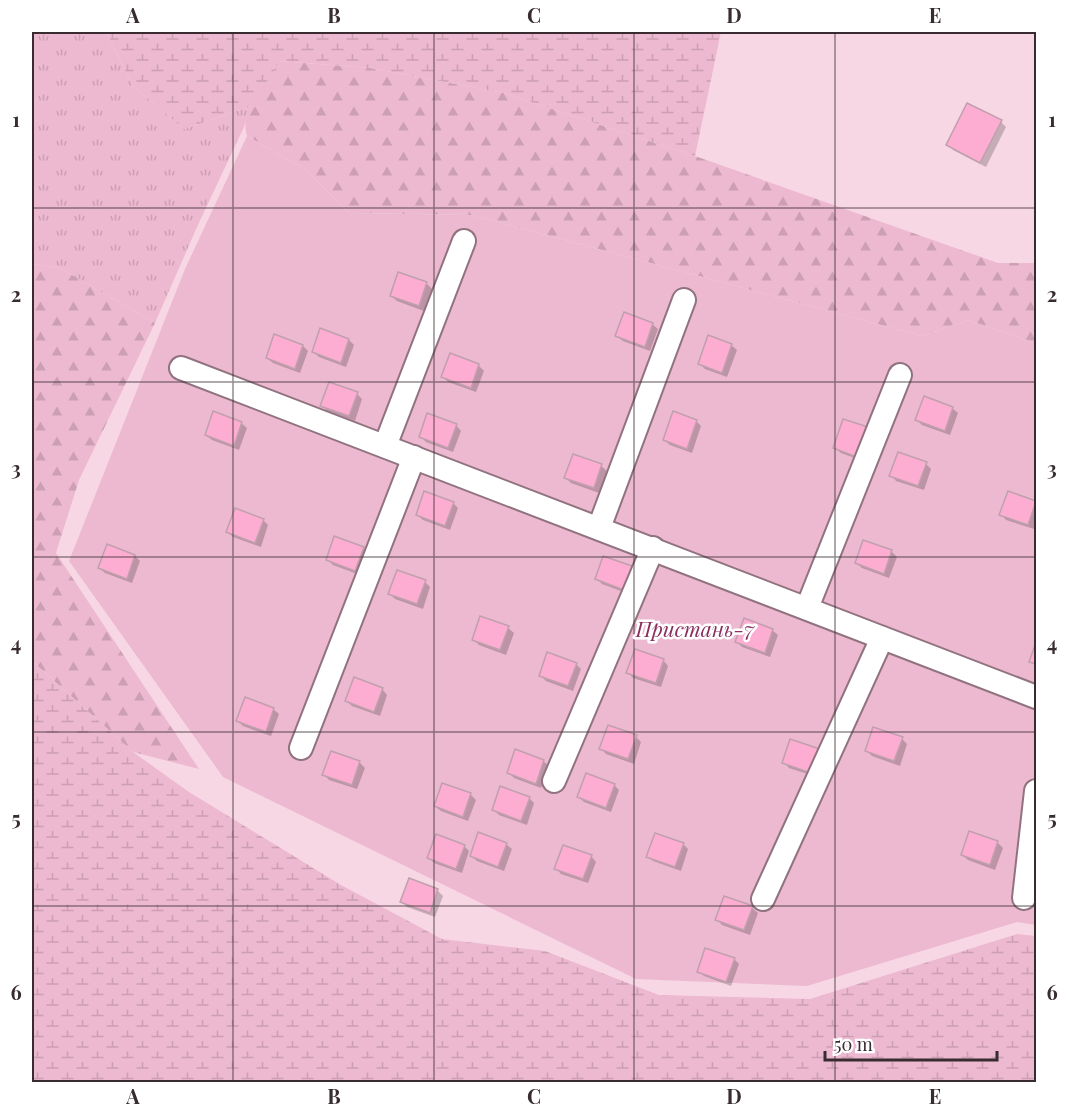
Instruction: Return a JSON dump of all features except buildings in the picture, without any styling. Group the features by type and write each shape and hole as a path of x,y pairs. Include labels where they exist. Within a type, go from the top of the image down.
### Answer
{"lane":[{"path":"385,446 464,241"},
{"path":"599,528 684,300"},
{"path":"181,368 1036,697"},
{"path":"807,608 900,375"},
{"path":"301,748 414,457"},
{"path":"554,781 653,548"},
{"path":"763,899 882,638"},
{"path":"1024,898 1036,791"}],"green space":[{"path":"32,32 104,32 108,35 132,85 184,129 251,106 244,127 155,323 60,268 32,264"},
{"path":"110,32 721,32 695,156 504,93 370,68 280,61 251,106 184,129 132,85 108,35"},
{"path":"279,61 370,68 504,93 695,156 998,263 1036,263 1036,343 968,320 922,336 472,215 349,213 306,170 247,136 246,126 250,107"},
{"name":"Пристань-7","path":"247,136 306,170 349,213 472,215 922,336 968,320 1036,343 1036,925 1017,922 807,986 636,979 223,777 69,561 185,269"},
{"path":"32,264 60,268 155,323 79,480 56,553 199,769 133,752 32,661"},
{"path":"32,661 133,752 189,792 341,885 442,939 545,951 659,995 810,999 1017,934 1036,936 1036,1082 32,1082"}]}
